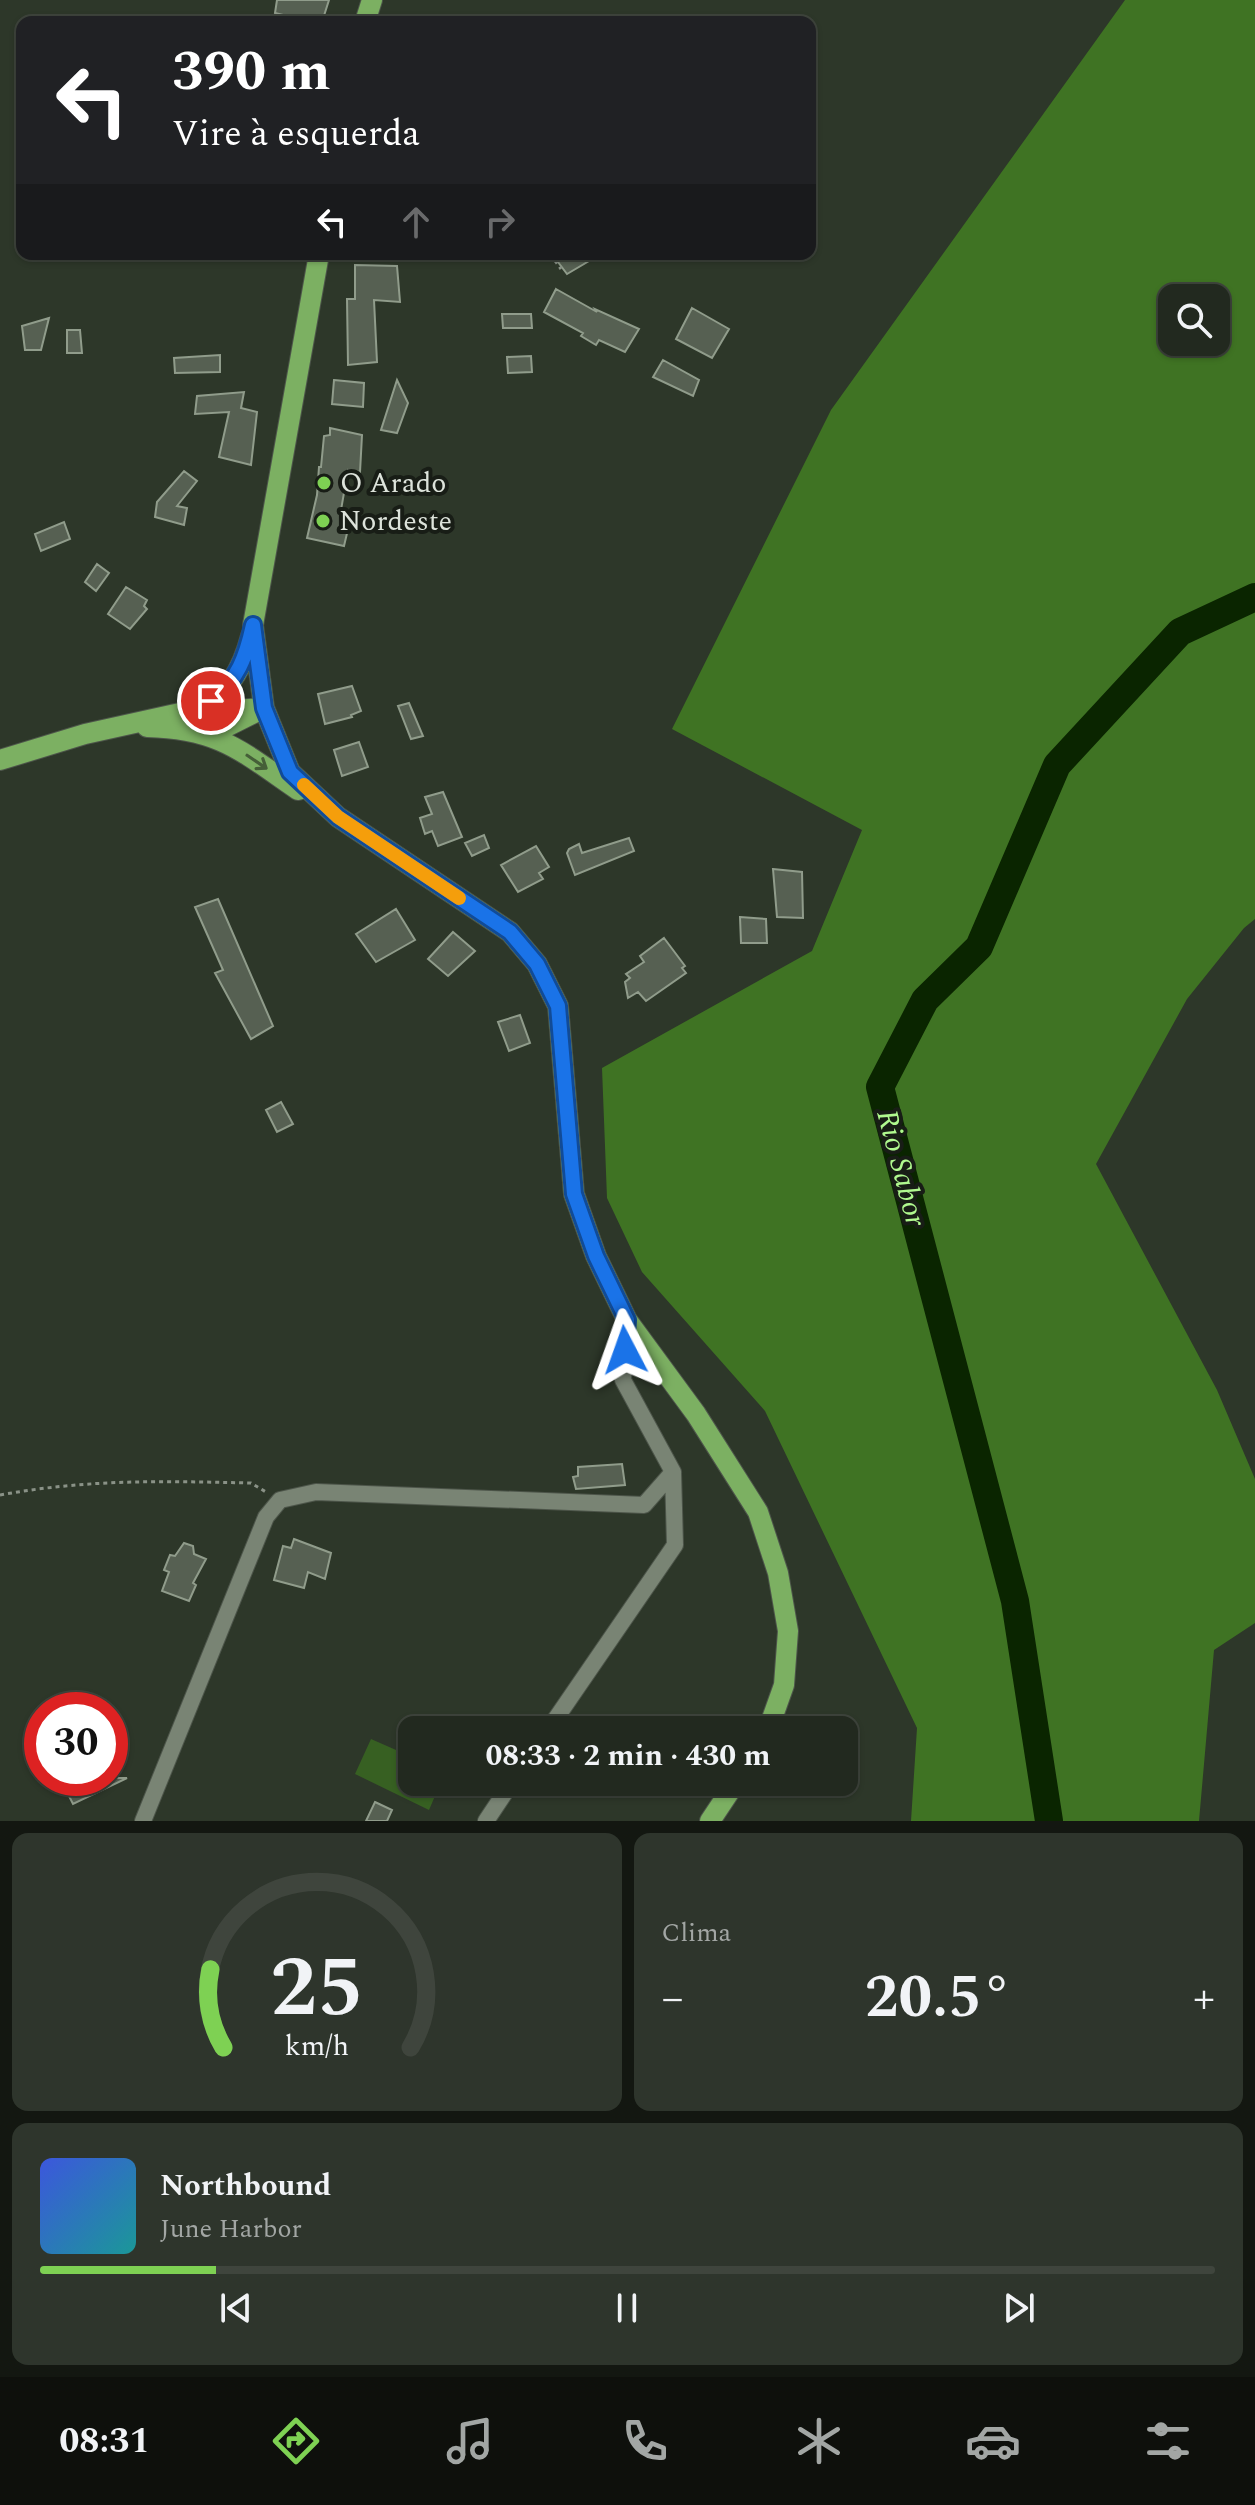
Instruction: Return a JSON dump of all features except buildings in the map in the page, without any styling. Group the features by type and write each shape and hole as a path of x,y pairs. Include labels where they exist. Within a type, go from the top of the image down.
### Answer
{"main road":[{"path":"0,760 103,730 180,713 211,701 226,689 246,654 253,625 318,260"},
{"path":"253,625 264,708 290,772 338,817"},
{"path":"180,713 264,708"},
{"path":"210,735 264,708"},
{"path":"103,730 154,728 210,735 227,742 510,932 537,964 558,1006 574,1194 596,1256 627,1320 696,1414 758,1512 778,1573 788,1631 784,1685 773,1716"},
{"path":"710,1821 727,1796"}],"street":[{"path":"558,1716 675,1545 673,1472 623,1380 627,1320"},
{"path":"139,1819 266,1517 280,1500 316,1492 644,1505 673,1472"},
{"path":"486,1821 503,1796"}],"path":[{"path":"554,260 561,269"},
{"path":"0,1495 61,1484 143,1480 251,1483 280,1500"}],"green space":[{"path":"1125,0 1255,0 1255,919 1244,928 1187,999 1096,1164 1217,1390 1255,1479 1255,1623 1214,1650 1199,1821 911,1821 917,1728 765,1411 642,1272 607,1198 602,1068 812,951 862,830 672,729 831,410"},
{"path":"371,1739 398,1751 398,1795 355,1774"},
{"path":"400,1796 435,1796 429,1810"}],"waterway":[{"name":"Rio Sabor","path":"1049,1821 1015,1601 880,1087 925,1000 979,947 1057,765 1180,632 1255,597"}],"slow traffic":[{"path":"304,785 338,817 459,898"}],"place":[{"name":"O Arado","path":"324,483"},
{"name":"Nordeste","path":"323,521"}],"route":[{"path":"211,701 236,676 246,654 253,625 264,708 290,772 338,817 510,932 537,964 558,1006 574,1194 596,1256 627,1320 625,1350"}]}
